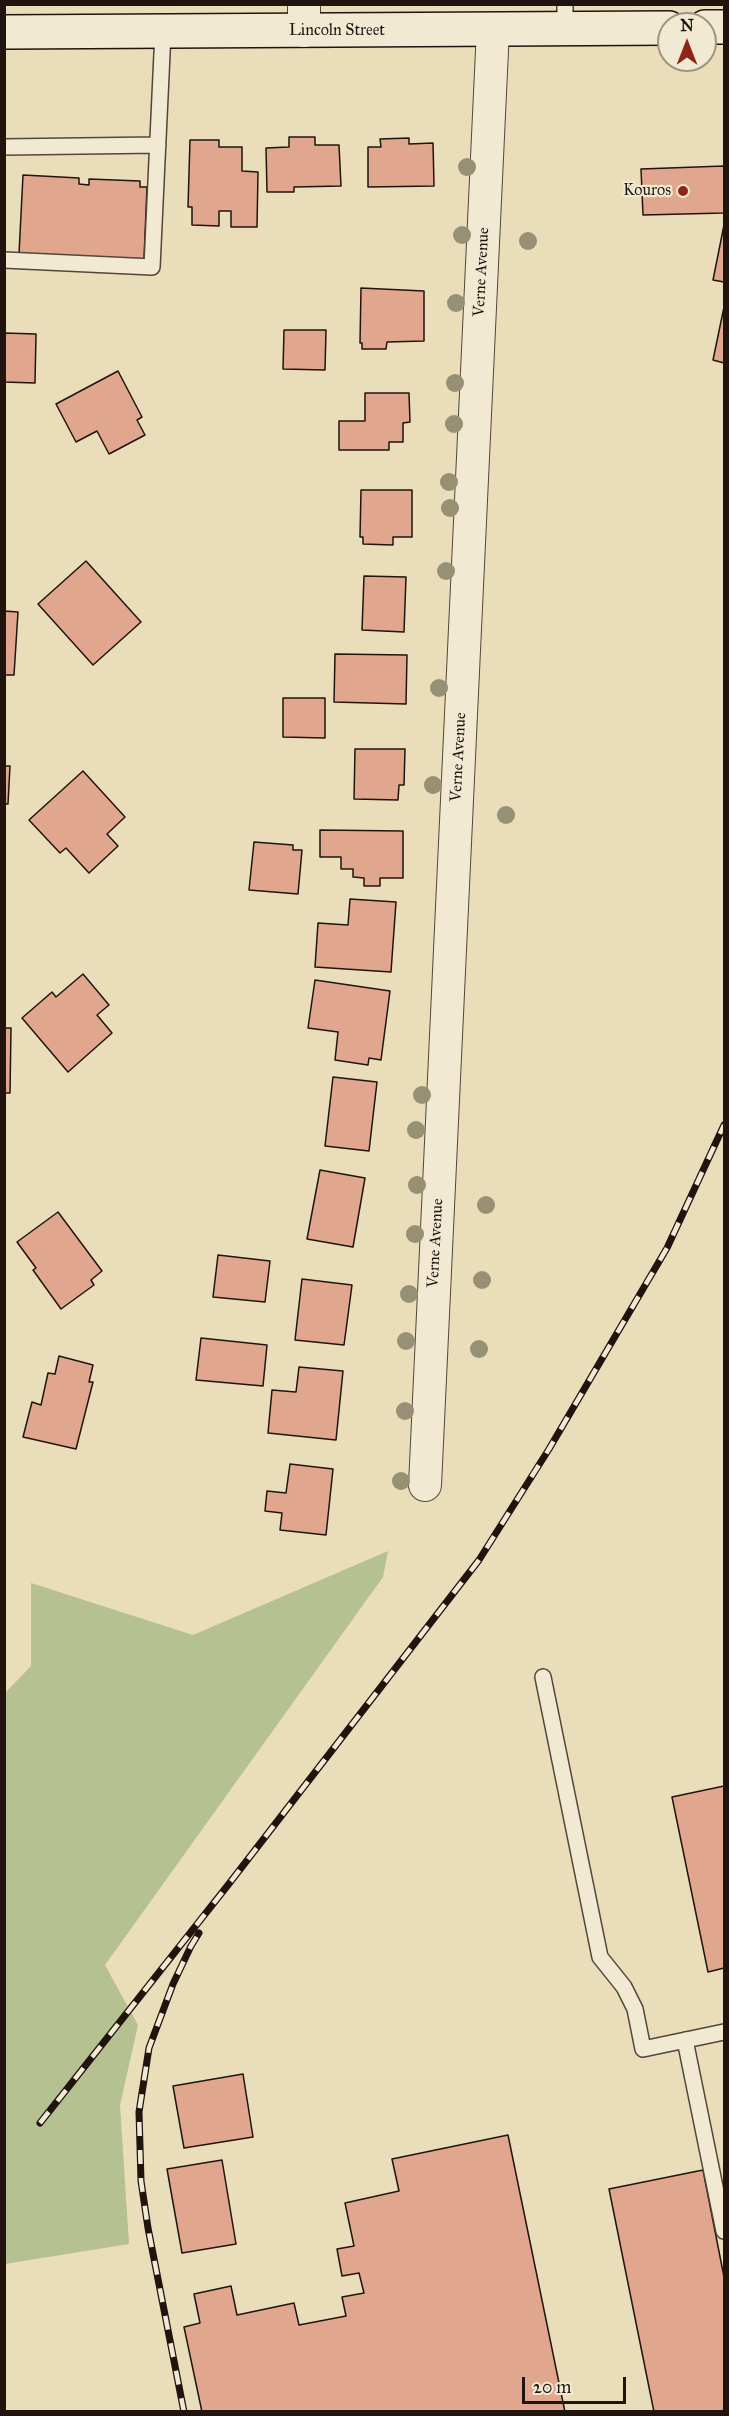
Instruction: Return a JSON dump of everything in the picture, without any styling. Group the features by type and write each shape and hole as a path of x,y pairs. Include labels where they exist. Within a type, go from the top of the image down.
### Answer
{"main road":[{"name":"Lincoln Street","path":"4,32 163,32 304,18 493,29 565,17 657,27"}],"street":[{"name":"Verne Avenue","path":"425,1485 493,29"}],"lane":[{"path":"4,260 152,267 163,32"},
{"path":"4,147 158,145"},
{"path":"543,1677 600,1958 624,1987 635,2009 643,2049 724,2032"},
{"path":"685,2040 724,2231"}],"green space":[{"path":"388,1551 383,1577 105,1965 138,2025 120,2105 129,2244 5,2264 4,1694 31,1666 31,1583 193,1635"}],"building":[{"path":"289,137 315,137 315,145 339,145 341,186 294,187 294,192 267,192 266,148 289,147"},
{"path":"409,138 409,144 433,143 434,186 368,187 368,147 381,147 380,139"},
{"path":"190,140 219,140 219,147 242,147 242,171 258,172 257,227 231,227 231,211 219,211 219,226 192,225 192,207 188,207"},
{"name":"Kouros","path":"724,166 724,213 643,215 641,169"},
{"path":"23,175 79,178 79,184 89,185 89,179 140,181 140,187 147,187 144,259 19,254"},
{"path":"724,225 724,282 713,280"},
{"path":"361,288 424,291 424,341 387,342 386,349 362,349 362,343 360,343"},
{"path":"724,307 724,363 713,360"},
{"path":"284,330 326,330 325,370 283,369"},
{"path":"4,333 36,334 35,383 4,382"},
{"path":"118,371 142,417 137,420 145,435 109,454 97,431 76,442 56,404"},
{"path":"365,393 409,393 410,422 403,423 403,442 389,442 389,450 339,450 339,421 365,421"},
{"path":"361,490 412,490 412,537 393,537 393,545 363,544 363,537 360,537"},
{"path":"86,561 141,622 93,665 38,604"},
{"path":"364,576 406,577 404,632 362,630"},
{"path":"4,611 18,612 14,675 4,675"},
{"path":"335,654 407,655 406,704 334,702"},
{"path":"283,698 325,698 325,738 283,737"},
{"path":"355,749 405,749 404,785 399,785 398,800 354,799"},
{"path":"4,766 10,766 8,804 4,804"},
{"path":"83,771 125,817 107,834 118,846 89,873 66,848 60,853 29,820"},
{"path":"320,830 403,831 403,878 380,878 380,886 364,886 364,878 353,877 353,869 341,869 341,857 320,857"},
{"path":"254,842 293,845 293,850 302,850 298,894 249,890"},
{"path":"350,899 396,902 391,972 315,967 318,923 348,925"},
{"path":"83,974 109,1005 97,1015 112,1033 68,1072 22,1018 52,992 56,997"},
{"path":"315,980 390,991 381,1060 369,1058 368,1065 335,1060 338,1032 308,1028"},
{"path":"4,1028 11,1028 10,1093 4,1093"},
{"path":"333,1077 377,1082 369,1151 325,1146"},
{"path":"320,1170 365,1178 353,1247 307,1239"},
{"path":"58,1212 102,1271 91,1280 94,1285 61,1309 33,1270 36,1268 17,1242"},
{"path":"218,1255 270,1261 265,1302 213,1297"},
{"path":"302,1279 352,1285 344,1345 295,1340"},
{"path":"201,1338 267,1345 263,1386 196,1380"},
{"path":"59,1356 93,1365 89,1382 93,1382 76,1449 23,1437 32,1402 41,1405 48,1373 55,1374"},
{"path":"299,1367 343,1371 336,1440 268,1433 272,1390 296,1392"},
{"path":"290,1464 333,1469 326,1535 280,1530 282,1513 265,1511 267,1491 286,1493"},
{"path":"724,1786 724,1968 708,1972 672,1797"},
{"path":"243,2074 253,2137 184,2148 173,2086"},
{"path":"508,2135 565,2412 202,2412 184,2327 200,2323 194,2294 231,2286 237,2315 294,2303 299,2325 346,2316 342,2297 364,2293 359,2273 342,2276 337,2249 354,2246 345,2203 399,2191 392,2159"},
{"path":"222,2160 236,2244 182,2253 167,2169"},
{"path":"703,2170 724,2277 724,2412 654,2412 609,2189"}],"railway":[{"path":"40,2123 228,1885 479,1560 549,1449 667,1248 724,1125"},
{"path":"184,2412 148,2228 141,2181 139,2112 149,2048 173,1984 199,1933"}],"place":[{"name":"Kouros","path":"683,191"}]}
